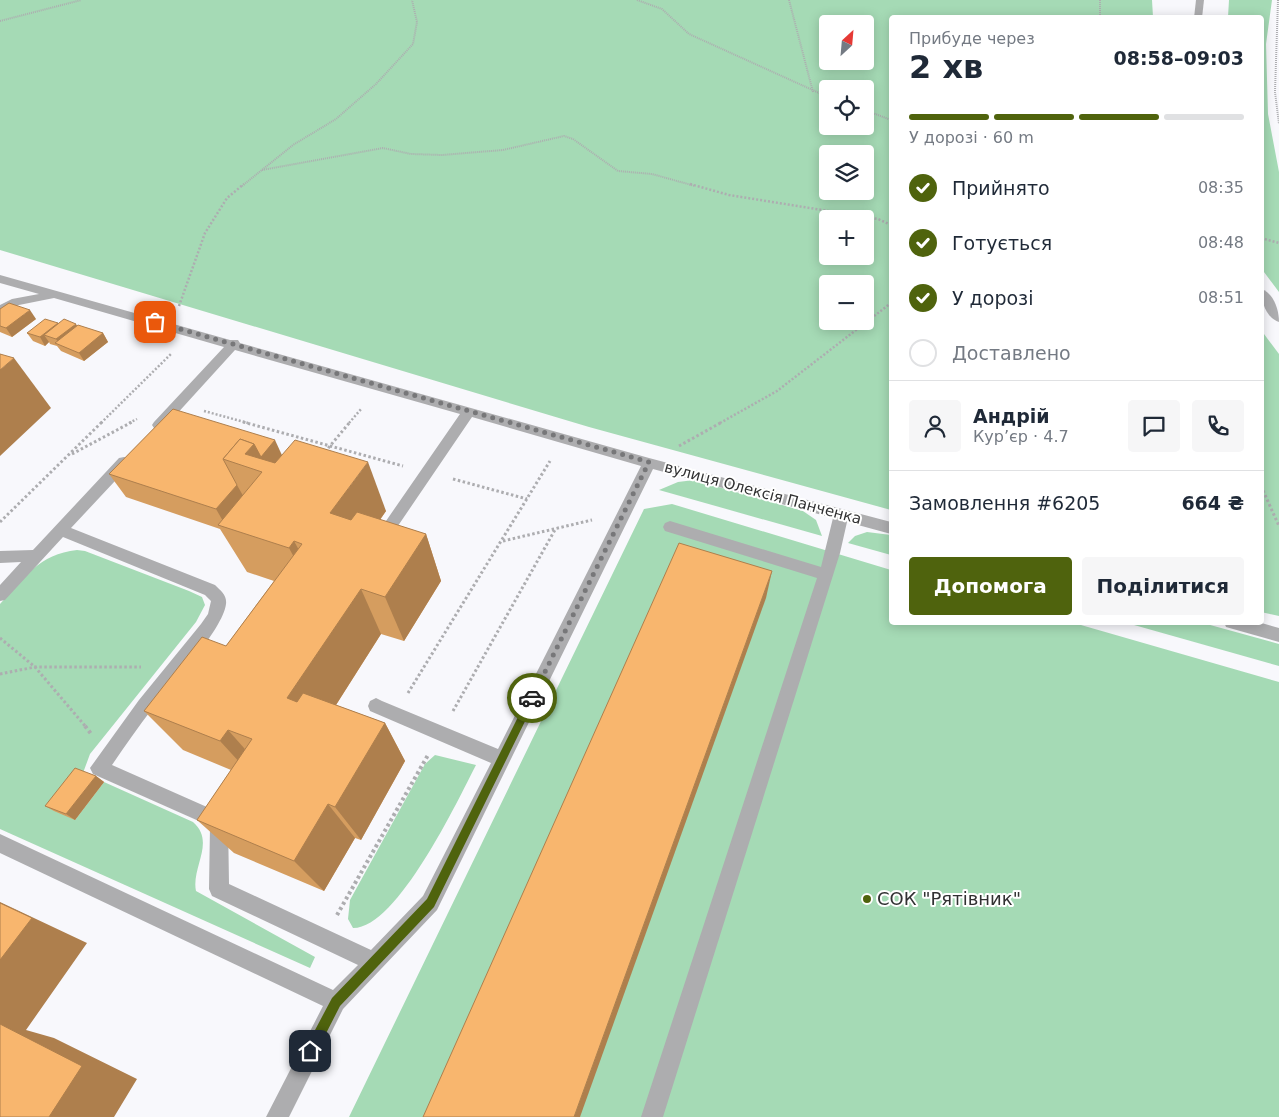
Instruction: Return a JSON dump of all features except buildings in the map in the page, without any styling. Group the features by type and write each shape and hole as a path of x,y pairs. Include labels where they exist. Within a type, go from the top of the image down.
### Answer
{"street":[{"path":"1198,15 1200,0"},
{"name":"вулиця Олексія Панченка","path":"0,279 649,462 889,527"},
{"path":"0,310 16,302 55,295"},
{"path":"1264,297 1279,318"},
{"path":"148,436 234,344"},
{"path":"382,538 470,411"},
{"path":"0,595 135,450"},
{"path":"277,1117 336,1002 430,903 649,462"},
{"path":"652,1117 833,553 841,514"},
{"path":"670,527 826,575"},
{"path":"61,530 210,590 219,599 219,608 215,618 99,768 219,821 219,889 374,962"},
{"path":"0,557 37,556"},
{"path":"1242,625 1279,636"},
{"path":"376,706 502,759"},
{"path":"0,843 336,1002"}],"path":[{"path":"0,21 80,0"},
{"path":"172,326 205,233 227,198 293,145 336,120 376,84 413,44 417,22 412,0"},
{"path":"638,0 662,8 689,34 819,94"},
{"path":"789,0 813,92"},
{"path":"1100,0 1100,15"},
{"path":"1278,0 1275,92 1279,124"},
{"path":"874,113 889,119"},
{"path":"262,170 383,148 411,154 442,155 502,150 564,136 573,139 618,171 652,174 729,195 878,219 889,224"},
{"path":"1264,239 1279,243"},
{"path":"649,462 777,391 889,306"},
{"path":"0,522 172,353"},
{"path":"320,458 362,408"},
{"path":"203,411 527,499"},
{"path":"67,456 145,415"},
{"path":"394,714 502,542 550,461"},
{"path":"1264,493 1279,526"},
{"path":"502,542 624,512"},
{"path":"0,638 35,667 109,754"},
{"path":"0,674 35,667 178,666"}],"green space":[{"path":"0,0 1152,0 1153,15 889,15 889,509 589,427 0,250"},
{"path":"1229,0 1272,0 1266,44 1268,114 1279,172 1279,292 1264,272 1264,15 1228,15"},
{"path":"1264,334 1279,354 1279,616 1264,613"},
{"path":"694,480 803,511 816,520 822,536 659,490 678,482"},
{"name":"СОК \"Рятівник\"","path":"672,504 889,569 889,625 1081,625 1279,682 1279,1117 349,1117 644,509"},
{"path":"867,532 889,535 889,554 848,543 855,536"},
{"path":"77,550 85,551 189,591 202,597 205,605 196,622 90,754 83,773 75,820 104,782 193,822 200,830 203,846 195,882 196,891 315,957 310,968 0,829 0,604 42,562 52,556"},
{"path":"1134,625 1210,625 1279,644 1279,666"},
{"path":"435,755 476,765 441,832 407,886 388,908 370,923 353,928 348,919 350,900 425,764"}],"way so far":[{"path":"155,322 649,462 532,698"}],"place":[{"name":"СОК \"Рятівник\"","path":"867,899"}],"route":[{"path":"310,1051 336,1002 430,903 532,698"}]}
